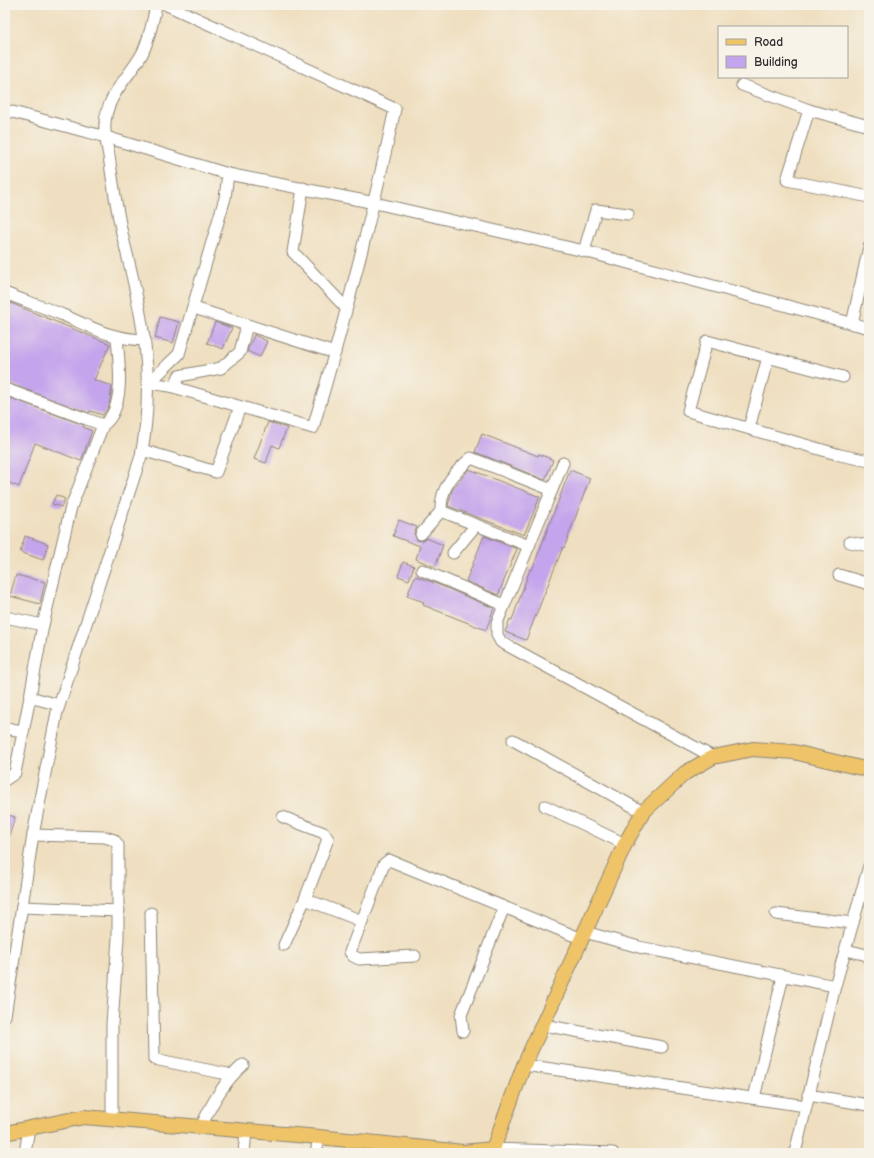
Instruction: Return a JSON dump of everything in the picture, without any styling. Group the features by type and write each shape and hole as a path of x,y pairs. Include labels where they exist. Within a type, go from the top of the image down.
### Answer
{"main road":[{"path":"5,1133 84,1118 319,1136 462,1153 493,1149 524,1064 625,844 643,812 685,773 713,757 753,749 794,752 869,770"}],"street":[{"path":"5,1016 6,997 33,836 59,704 142,450 147,421 149,383 145,340 134,280 116,207 105,122 110,102 142,54 152,26 156,5"},
{"path":"149,383 175,387 313,428 335,353 375,202 395,109 167,5"},
{"path":"742,85 809,110 869,126"},
{"path":"5,110 106,137 228,174 375,202 584,251 869,328"},
{"path":"809,110 787,180 869,197"},
{"path":"149,383 179,354 194,308 225,198 228,174"},
{"path":"303,188 293,252 346,308"},
{"path":"584,251 596,210 628,214"},
{"path":"852,324 869,246"},
{"path":"5,293 64,316 95,331 118,338 145,340"},
{"path":"194,308 335,353"},
{"path":"175,387 179,376 222,368 240,352 247,325"},
{"path":"5,780 15,773 43,625 71,507 103,424 110,420 115,409 121,382 118,338"},
{"path":"843,377 707,341 688,411 840,455 869,461"},
{"path":"750,428 768,357"},
{"path":"5,389 103,424"},
{"path":"142,450 216,472 240,407"},
{"path":"421,534 441,510 440,498 455,472 472,458 552,490"},
{"path":"563,463 497,623 497,635 500,642 713,757"},
{"path":"441,510 529,546"},
{"path":"453,553 476,525"},
{"path":"850,542 869,546"},
{"path":"422,570 504,605"},
{"path":"839,575 869,584"},
{"path":"5,617 43,625"},
{"path":"30,697 59,704"},
{"path":"5,728 23,731"},
{"path":"513,740 643,812"},
{"path":"545,806 625,844"},
{"path":"283,817 324,833 328,839 305,899 284,945"},
{"path":"33,836 105,838 114,840 119,850 119,912 112,1024 112,1120"},
{"path":"415,956 359,959 350,952 384,864 389,860 504,907 583,936 835,986"},
{"path":"795,1153 835,986 869,866"},
{"path":"305,899 362,921"},
{"path":"22,907 119,912"},
{"path":"464,1030 461,1015 504,907"},
{"path":"151,913 154,1059 232,1075"},
{"path":"776,914 853,923"},
{"path":"846,950 867,955 869,958"},
{"path":"754,1098 783,976"},
{"path":"543,1025 662,1047"},
{"path":"524,1064 806,1106"},
{"path":"201,1127 212,1103 232,1075 243,1065"},
{"path":"808,1095 869,1105"},
{"path":"25,1153 29,1128"},
{"path":"244,1153 246,1130"},
{"path":"316,1153 319,1136"},
{"path":"493,1149 612,1153"}],"building":[{"path":"8,302 110,344 94,380 112,386 109,406 103,415 90,411 89,413 5,382 5,309"},
{"path":"160,317 179,322 173,343 155,338"},
{"path":"215,322 232,328 223,349 207,343"},
{"path":"254,335 267,341 260,357 247,351"},
{"path":"5,396 84,425 83,427 92,431 81,461 35,443 19,487 5,481"},
{"path":"268,422 287,428 279,448 272,445 266,463 254,459"},
{"path":"482,434 538,456 539,454 553,460 545,480 475,452"},
{"path":"469,469 540,497 524,535 448,506 452,490"},
{"path":"570,470 590,478 564,548 563,547 526,640 505,632 510,619 512,620 530,569 532,570"},
{"path":"56,495 65,499 61,507 52,504"},
{"path":"399,520 417,527 414,533 417,540 423,541 426,538 443,545 435,567 416,559 420,546 393,536"},
{"path":"25,536 48,544 43,560 20,552"},
{"path":"484,536 517,549 498,595 466,581"},
{"path":"403,562 414,566 409,580 398,576"},
{"path":"16,575 45,582 40,604 10,596"},
{"path":"415,576 494,608 486,630 423,605 424,602 407,596"},
{"path":"5,814 15,817 7,843 5,842"}]}
